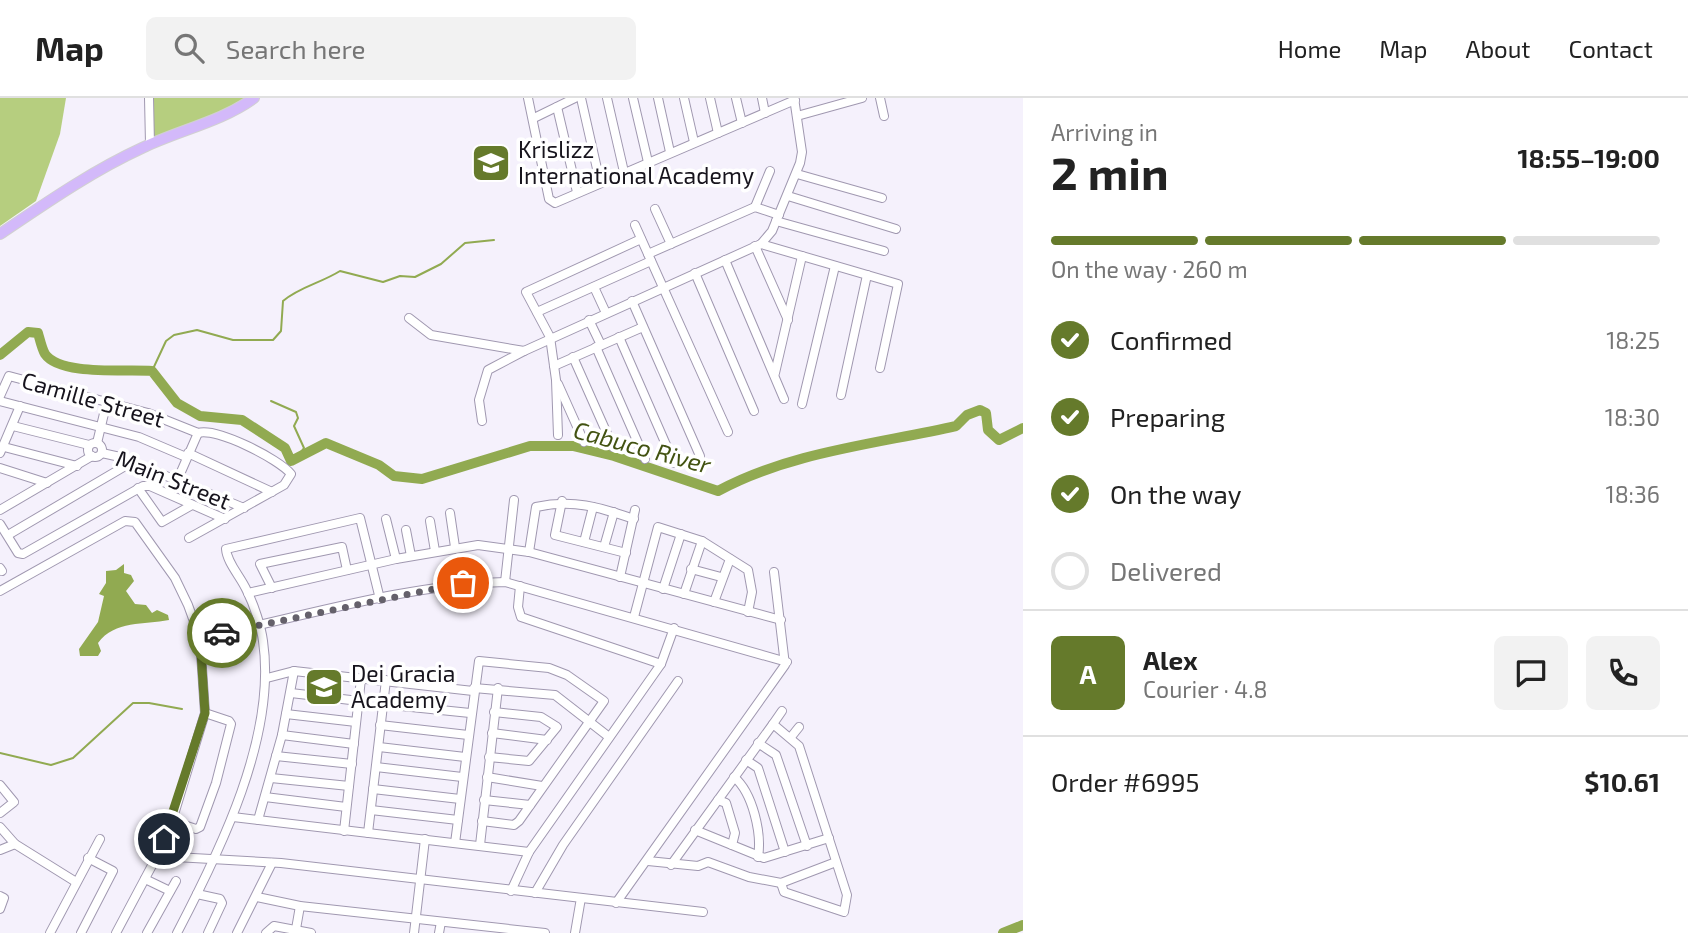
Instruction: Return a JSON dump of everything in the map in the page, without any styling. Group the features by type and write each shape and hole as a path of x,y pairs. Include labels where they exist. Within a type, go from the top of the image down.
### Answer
{"main road":[{"path":"0,234 93,173 150,144 223,116 254,98"}],"street":[{"path":"149,98 150,144"},
{"path":"482,421 479,400 488,370 550,337 758,245 770,236 797,174 802,152 794,99 551,203 528,98"},
{"path":"534,118 575,98"},
{"path":"581,98 600,182"},
{"path":"607,98 624,172"},
{"path":"633,98 648,162"},
{"path":"658,98 670,152"},
{"path":"684,98 694,142"},
{"path":"710,98 718,133"},
{"path":"736,98 742,123"},
{"path":"762,98 765,113"},
{"path":"797,116 862,98"},
{"path":"880,98 884,116"},
{"path":"557,107 577,192"},
{"path":"537,312 594,287 671,244 755,206 770,171"},
{"path":"797,174 882,198"},
{"path":"788,196 896,229"},
{"path":"755,206 778,218 884,251"},
{"path":"654,209 671,244"},
{"path":"635,225 728,432"},
{"path":"558,435 556,380 550,337 527,292 642,239"},
{"path":"758,245 898,284 880,368"},
{"path":"758,245 788,320"},
{"path":"775,373 802,256"},
{"path":"725,260 784,399"},
{"path":"802,404 835,266"},
{"path":"695,273 754,411"},
{"path":"841,395 867,275"},
{"path":"594,287 606,313"},
{"path":"632,301 700,456"},
{"path":"409,318 431,335 524,351"},
{"path":"589,320 645,458"},
{"path":"554,366 643,327"},
{"path":"619,337 674,463"},
{"path":"573,357 612,447"},
{"name":"Camille Street","path":"0,399 9,376 148,413 198,433 211,432 277,460 291,474 290,479 272,492"},
{"path":"556,380 584,442"},
{"path":"0,399 139,437 272,492"},
{"path":"13,426 93,444 107,401"},
{"path":"20,406 2,450 76,466"},
{"path":"177,481 198,433"},
{"name":"Main Street","path":"92,456 93,444 102,445 102,453"},
{"name":"Main Street","path":"0,510 92,456 97,457 102,453"},
{"name":"Main Street","path":"102,453 132,462 244,508"},
{"path":"8,535 132,462"},
{"path":"0,468 47,483"},
{"path":"0,524 18,553 23,554 138,488 150,486 225,519"},
{"path":"138,488 162,522 192,505"},
{"path":"189,538 272,492"},
{"path":"505,582 514,500"},
{"path":"529,552 536,507 562,501 635,514 620,578"},
{"path":"562,501 555,535 626,553"},
{"path":"584,542 593,507"},
{"path":"604,547 614,512"},
{"path":"450,513 456,547"},
{"path":"177,933 215,860 233,817 264,703 267,678 259,626 248,593 226,552 228,547 359,518 380,599"},
{"path":"386,519 396,559"},
{"path":"0,591 125,521 135,522 184,594 200,638 205,713 172,821 157,856 116,933"},
{"path":"430,521 435,551"},
{"path":"634,617 657,527 702,541 748,570 752,592 748,611"},
{"path":"406,530 411,556"},
{"path":"663,589 681,534"},
{"path":"684,594 702,541"},
{"path":"272,587 260,564 342,547 347,570"},
{"path":"248,593 456,547 508,548 781,620"},
{"path":"714,602 721,577 730,559"},
{"path":"691,569 721,577"},
{"path":"616,902 648,861 787,662 774,572"},
{"path":"200,638 463,583 505,582 787,662"},
{"path":"520,586 517,607 521,617 661,664"},
{"path":"511,891 529,852 661,664 674,628"},
{"path":"455,843 470,713 479,661 550,668 566,675 604,701 514,825 482,821"},
{"path":"267,678 294,671 555,695 610,737"},
{"path":"258,820 282,735 294,671"},
{"path":"344,831 361,679"},
{"path":"368,833 386,680"},
{"path":"535,893 563,845 678,681"},
{"path":"480,845 498,688"},
{"path":"291,693 359,701"},
{"path":"382,704 470,713"},
{"path":"671,865 782,711"},
{"path":"489,757 529,761 557,727 541,717 494,712"},
{"path":"172,821 196,829 200,827 216,783 231,724 205,713"},
{"path":"286,714 356,722"},
{"path":"773,724 799,746 847,894 844,912 784,892 781,883"},
{"path":"380,725 468,735"},
{"path":"791,737 799,727"},
{"path":"492,733 547,740"},
{"path":"282,735 354,744"},
{"path":"758,743 776,755 807,846"},
{"path":"379,747 465,757"},
{"path":"276,756 352,764"},
{"path":"746,760 758,768 785,852"},
{"path":"376,767 462,777"},
{"path":"487,777 542,786"},
{"path":"734,777 744,785 760,841 758,857"},
{"path":"271,778 349,786"},
{"path":"0,785 13,802 0,813"},
{"path":"373,789 460,799"},
{"path":"265,797 346,807"},
{"path":"484,800 530,806"},
{"path":"718,800 726,803 735,833 732,845"},
{"path":"371,810 458,820"},
{"path":"233,817 529,852"},
{"path":"0,827 15,844 76,882"},
{"path":"695,830 765,858 829,838"},
{"path":"50,933 100,839"},
{"path":"414,933 425,839"},
{"path":"0,850 15,844"},
{"path":"157,856 272,863 703,912"},
{"path":"81,933 113,871 89,858"},
{"path":"648,861 698,866 708,862 749,877 781,883 836,862"},
{"path":"237,933 272,863"},
{"path":"145,879 170,891"},
{"path":"147,933 176,881"},
{"path":"197,894 220,899 222,903 208,933"},
{"path":"0,895 4,898 0,909"},
{"path":"257,897 300,906 545,933"},
{"path":"575,933 581,898"},
{"path":"296,929 300,906"},
{"path":"439,933 440,922"},
{"path":"266,933 274,926 311,933"}],"shaded area":[{"path":"0,98 66,98 60,134 36,201 0,226"},
{"path":"153,98 248,98 239,105 153,138"},
{"path":"124,564 124,573 131,575 134,581 126,591 135,604 146,605 152,613 157,610 168,615 169,620 113,630 98,643 101,651 98,656 80,656 79,649 98,622 104,596 99,594 106,583 106,571 116,570"}],"waterway":[{"path":"152,371 166,341 174,335 197,330 233,340 273,340 281,331 283,301 340,271 383,282 400,276 415,277 441,264 465,243 494,240"},
{"name":"Cabuco River","path":"0,355 28,332 38,333 45,354 53,361 79,369 152,371 177,403 200,416 242,420 285,448 291,461 326,443 379,465 394,476 422,479 530,446 573,446 614,456 718,491 774,467 804,458 956,426 967,415 980,410 986,413 988,430 999,440 1023,428"},
{"path":"271,401 296,412 298,418 294,426 304,448 296,458"},
{"path":"0,753 51,765 73,758 133,703 182,709"},
{"path":"1003,933 1023,925"}],"way so far":[{"path":"222,633 463,583"}],"place":[{"name":"Krislizz International Academy","path":"491,163"},
{"name":"Dei Gracia Academy","path":"324,687"}],"route":[{"path":"164,839 205,713 200,638 222,633"}]}
